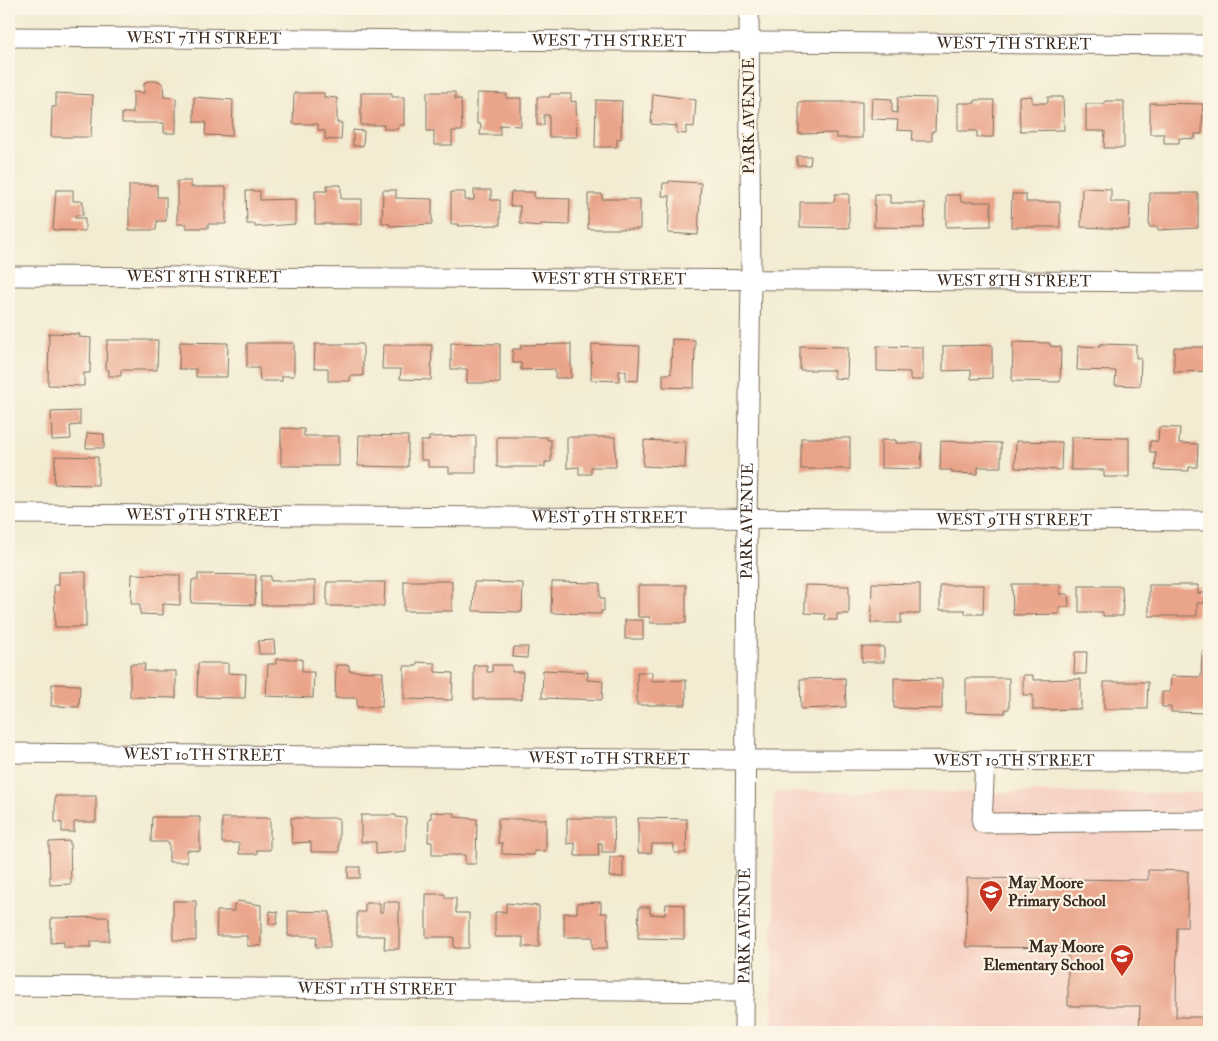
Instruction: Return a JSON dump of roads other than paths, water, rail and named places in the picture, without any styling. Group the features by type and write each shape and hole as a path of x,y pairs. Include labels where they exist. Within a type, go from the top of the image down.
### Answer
{"street":[{"name":"PARK AVENUE","path":"744,1032 750,280 749,9"},
{"name":"WEST 7TH STREET","path":"9,37 1209,45"},
{"name":"WEST 8TH STREET","path":"9,276 1209,282"},
{"name":"WEST 9TH STREET","path":"9,514 1209,521"},
{"name":"WEST 10TH STREET","path":"9,753 745,760 1209,761"},
{"path":"985,760 982,823 1209,821"},
{"name":"WEST 11TH STREET","path":"9,986 744,992"}],"place":[{"name":"May Moore Primary School","path":"991,913"},
{"name":"May Moore Elementary School","path":"1122,977"}]}
